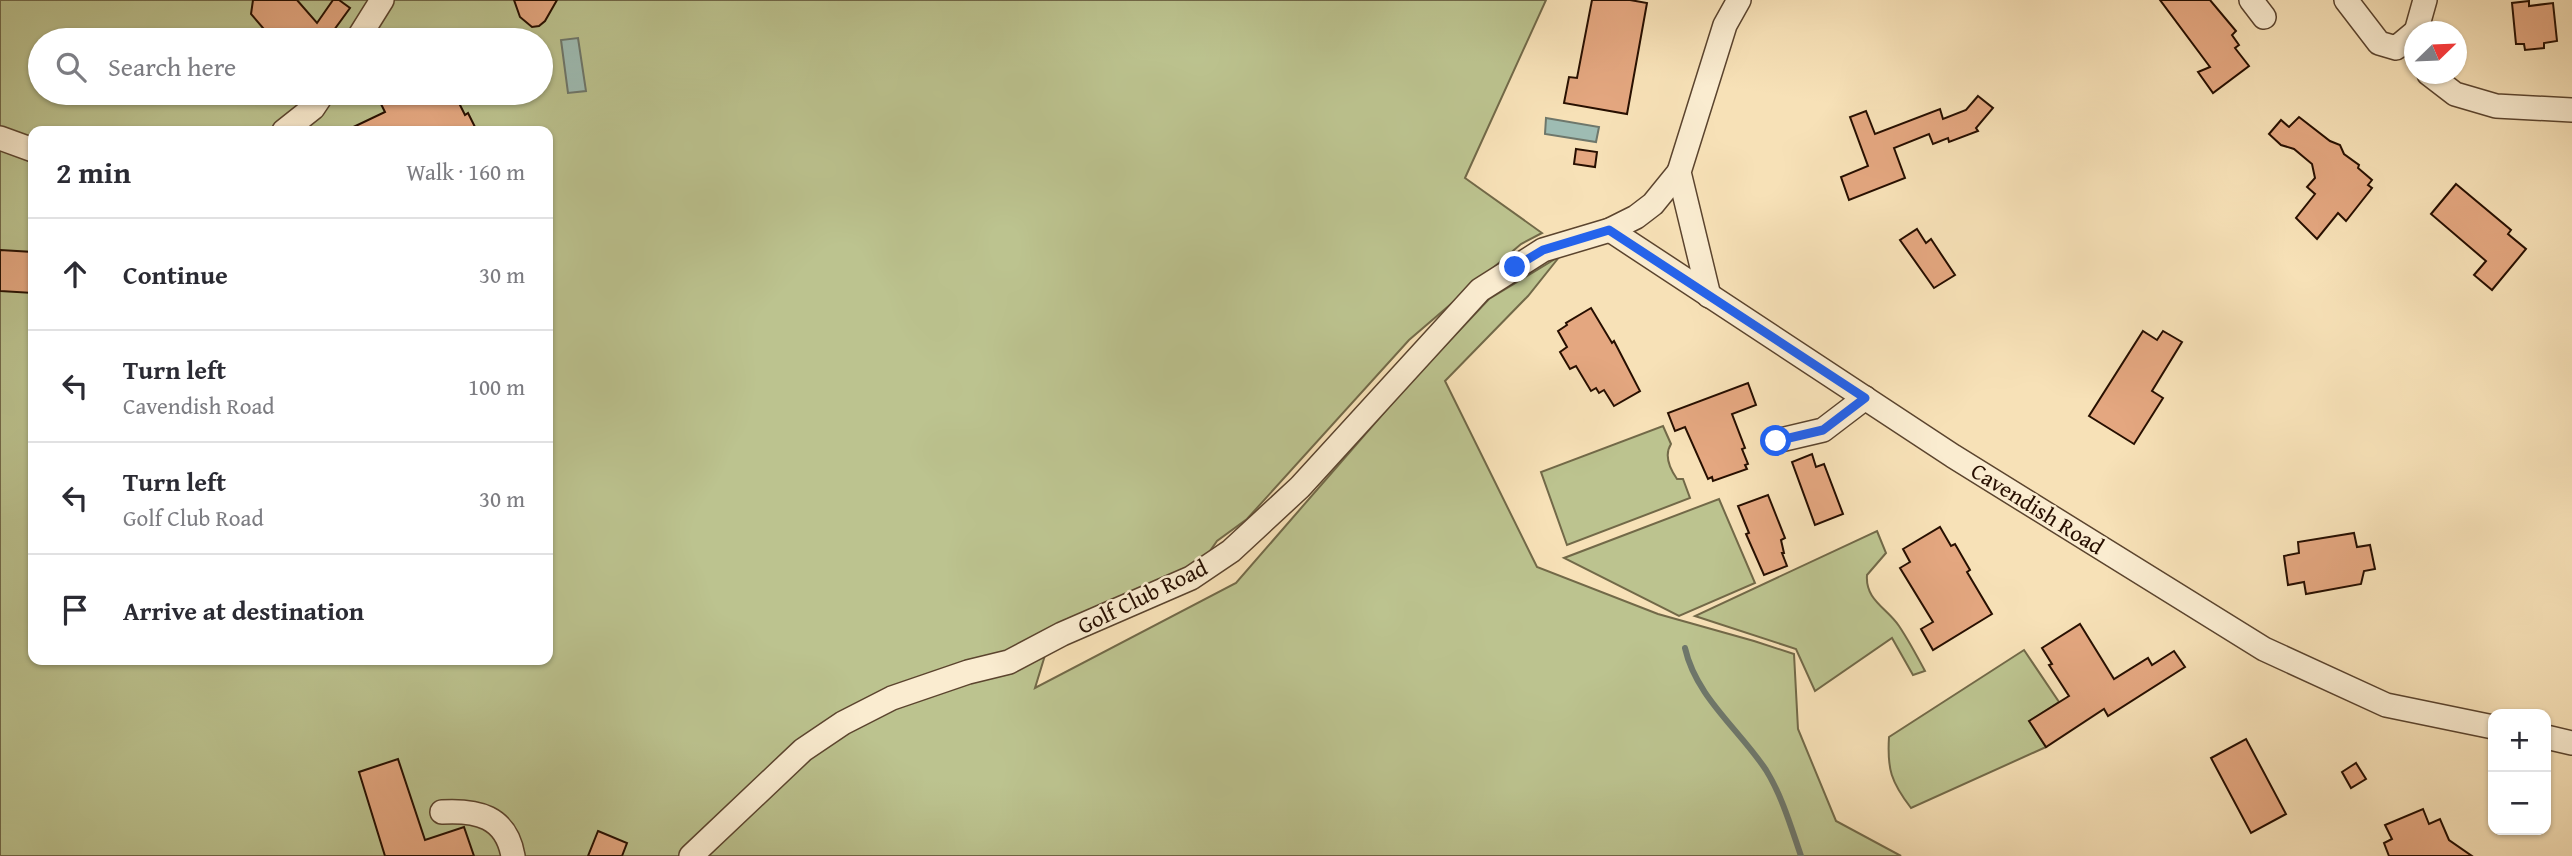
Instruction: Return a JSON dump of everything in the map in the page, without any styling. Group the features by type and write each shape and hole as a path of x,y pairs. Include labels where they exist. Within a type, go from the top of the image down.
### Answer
{"street":[{"path":"364,28 382,0"},
{"path":"1709,296 1679,172 1725,25 1739,0"},
{"path":"2346,0 2379,43 2404,55"},
{"path":"2418,21 2425,0"},
{"path":"2442,84 2455,94 2496,106 2572,110"},
{"path":"290,126 315,105"},
{"path":"0,138 28,148"},
{"name":"Golf Club Road","path":"691,856 803,750 843,723 891,698 968,672 1009,662 1062,634 1191,578 1231,551 1292,495 1480,290 1543,250 1609,230 1636,217 1653,204 1679,172"},
{"name":"Cavendish Road","path":"1609,230 1953,456 2264,649 2386,705 2488,726"},
{"path":"1776,441 1823,430 1865,398"},
{"path":"2551,738 2572,743"},
{"path":"442,812 463,811 489,818 501,825 513,856"}],"green space":[{"path":"0,0 1546,0 1465,178 1542,233 1521,244 1409,340 1247,519 1217,541 1191,578 1046,652 1035,688 1236,583 1408,385 1489,299 1560,256 1528,296 1445,381 1537,567 1658,614 1794,654 1798,729 1836,821 1901,856 0,856"},
{"path":"1663,426 1671,444 1668,453 1670,466 1677,479 1683,479 1690,498 1567,545 1541,472"},
{"path":"1719,499 1755,583 1679,616 1564,558"},
{"path":"1877,531 1886,553 1867,575 1869,591 1899,626 1925,671 1913,675 1892,638 1815,691 1796,649 1695,616"},
{"path":"2024,650 2059,702 2030,721 2046,747 1911,808 1892,775 1889,737"}],"water":[{"path":"578,38 586,91 568,93 561,40"},
{"path":"1546,118 1599,127 1596,142 1545,134"}],"building":[{"path":"253,0 297,0 317,23 333,0 339,0 350,8 336,28 263,28 251,14"},
{"path":"514,0 557,0 545,21 532,27 520,17"},
{"path":"1592,0 1647,3 1627,114 1564,103 1569,77 1577,78"},
{"path":"2160,0 2210,0 2236,31 2232,35 2239,45 2235,48 2249,66 2213,93 2198,72 2210,67"},
{"path":"2529,1 2529,6 2553,3 2557,41 2544,43 2544,48 2525,50 2524,44 2516,44 2512,3"},
{"path":"1978,96 1993,108 1976,128 1978,131 1949,142 1948,138 1933,144 1929,134 1894,148 1905,178 1849,200 1841,177 1868,166 1850,117 1866,111 1875,134 1940,109 1943,119 1966,110"},
{"path":"382,105 460,105 474,126 356,126 385,112"},
{"path":"2299,117 2330,141 2340,145 2344,154 2359,165 2358,168 2372,180 2368,185 2372,188 2346,221 2338,213 2317,239 2296,218 2315,194 2307,187 2315,178 2312,164 2294,149 2281,145 2269,134 2281,120 2289,127"},
{"path":"1576,149 1597,152 1595,167 1574,164"},
{"path":"2456,184 2511,230 2508,234 2526,249 2492,290 2474,275 2486,261 2431,214"},
{"path":"1917,229 1926,243 1931,239 1955,275 1934,288 1900,240"},
{"path":"0,250 28,252 28,293 0,291"},
{"path":"1591,308 1612,343 1614,341 1640,391 1614,406 1604,390 1599,393 1596,388 1591,391 1576,366 1570,369 1560,352 1567,347 1558,331"},
{"path":"2143,331 2157,340 2163,331 2182,342 2152,391 2163,398 2134,444 2089,416"},
{"path":"1748,383 1756,405 1732,414 1745,448 1742,449 1748,464 1745,465 1747,469 1713,481 1712,477 1708,479 1685,427 1675,431 1668,413"},
{"path":"1812,454 1816,467 1824,464 1843,514 1815,525 1792,462"},
{"path":"1768,495 1785,538 1781,540 1787,566 1764,575 1746,534 1749,533 1738,506"},
{"path":"1940,527 1951,546 1955,544 1970,570 1967,572 1992,614 1933,650 1921,629 1933,622 1900,568 1910,562 1903,549"},
{"path":"2354,533 2357,547 2370,545 2375,569 2364,571 2361,584 2306,594 2304,582 2288,585 2284,556 2299,553 2298,542"},
{"path":"2080,624 2114,679 2148,658 2152,665 2174,651 2185,667 2108,716 2104,709 2046,747 2029,721 2069,696 2049,665 2052,664 2042,648"},
{"path":"2246,739 2286,814 2251,833 2211,758"},
{"path":"398,759 425,840 464,827 474,856 385,856 359,772"},
{"path":"2356,763 2366,779 2351,788 2342,772"},
{"path":"2423,809 2429,824 2440,819 2449,840 2472,856 2389,856 2384,843 2392,839 2385,825"},
{"path":"598,831 627,843 622,856 588,856"}],"waterway":[{"path":"1685,648 1698,682 1772,780 1801,856"}],"route":[{"path":"1515,267 1543,250 1609,230 1865,398 1823,430 1776,441"}]}
